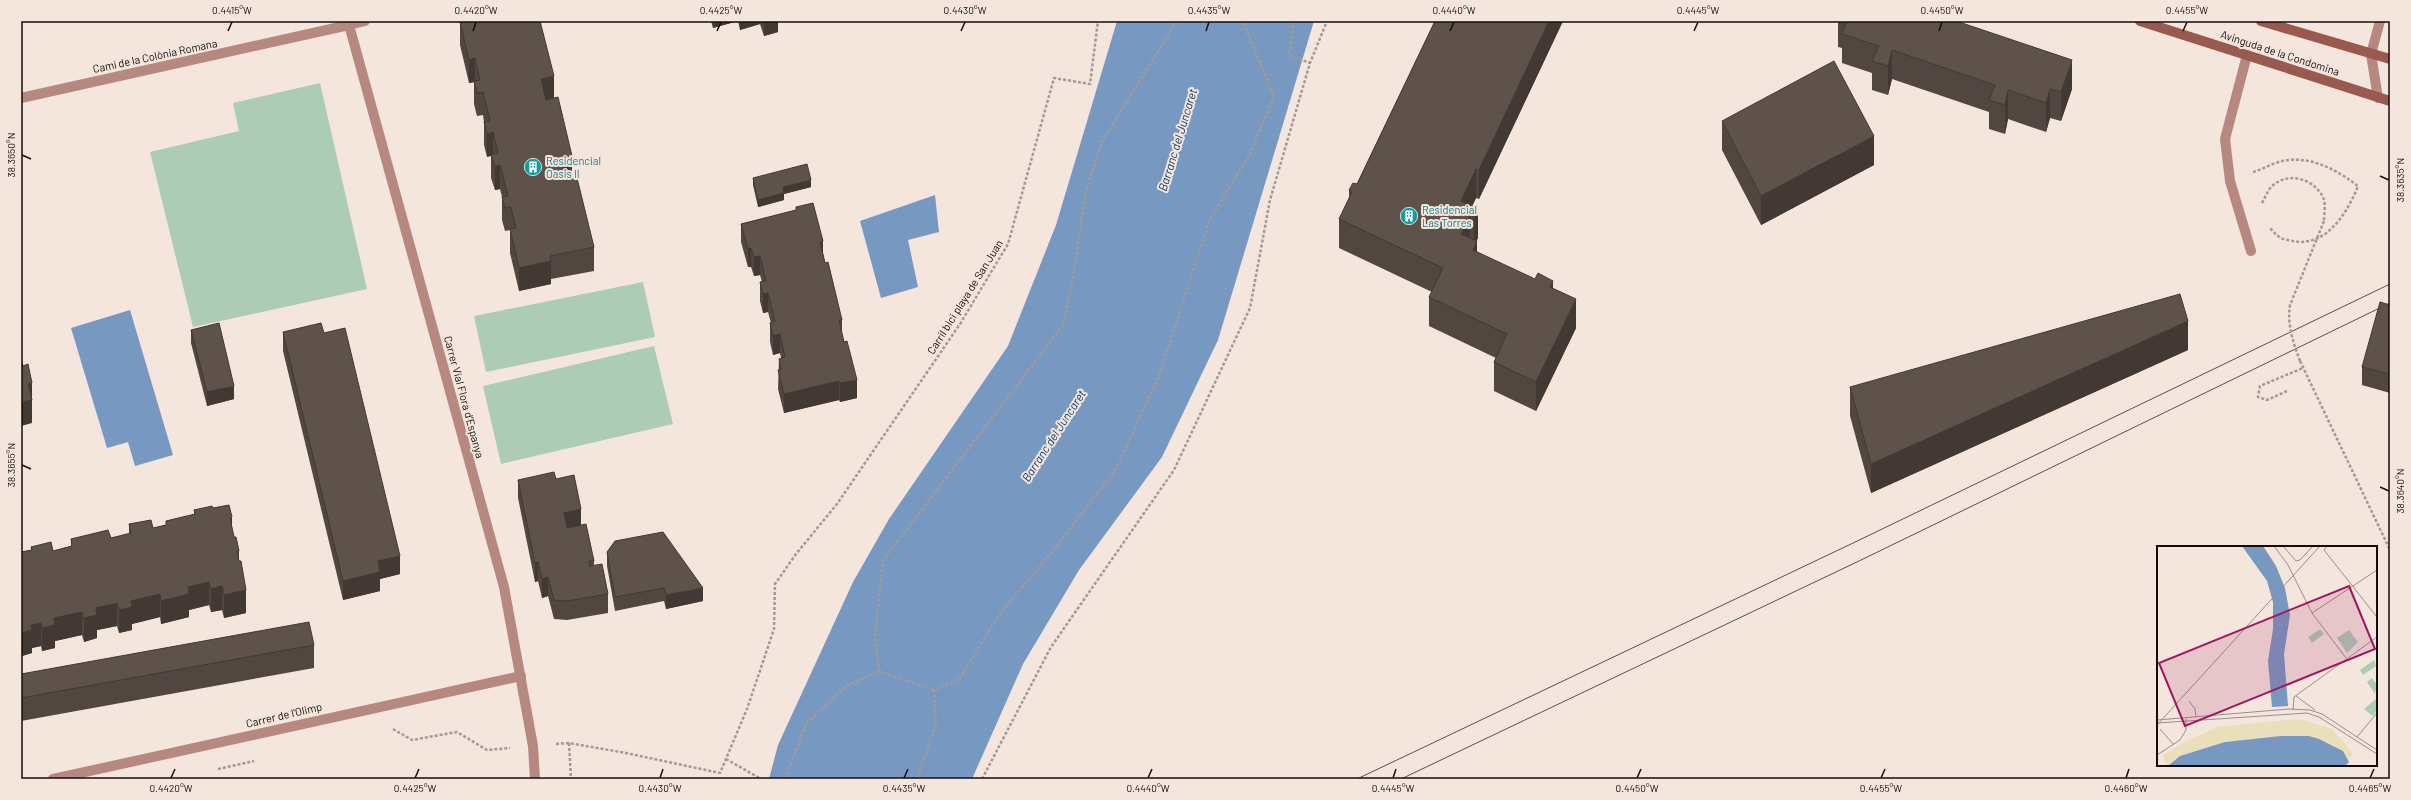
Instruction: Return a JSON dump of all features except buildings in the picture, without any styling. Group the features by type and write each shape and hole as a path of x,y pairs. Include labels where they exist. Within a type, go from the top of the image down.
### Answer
{"main road":[{"name":"Avinguda de la Condomina","path":"2140,21 2390,101"},
{"path":"2262,21 2390,59"}],"street":[{"name":"Camí de la Colònia Romana","path":"21,98 365,21"},
{"path":"2378,98 2371,54 2380,21"},
{"name":"Carrer Vial Flora d'Espanya","path":"349,25 504,587 533,746 535,779"},
{"path":"2247,55 2225,139 2230,181 2251,251"},
{"name":"Carrer de l'Olimp","path":"53,779 521,676"}],"path":[{"name":"Carril bici playa de San Juan","path":"726,760 747,709 774,629 775,584 796,554 837,504 960,324 1008,244 1054,78 1090,84 1098,21"},
{"path":"879,671 875,637 883,560 1063,326 1073,278 1086,191 1102,141 1177,21"},
{"path":"785,779 806,724 846,686 879,671 934,690 959,679 999,615 1055,548 1116,469 1158,378 1210,219 1249,156 1274,97 1243,21"},
{"path":"1294,21 1289,55 1310,63"},
{"path":"982,779 1051,647 1174,470 1250,308 1270,200 1310,63 1327,21"},
{"path":"2230,181 2283,161 2311,161 2341,173 2358,186 2352,202 2338,222 2322,236 2300,242 2282,239 2264,223"},
{"path":"2260,206 2271,187 2283,180 2299,177 2315,186 2324,198 2324,222 2290,305 2288,317 2291,335 2303,368 2390,550"},
{"path":"2287,392 2267,400 2258,397 2260,386 2303,368"},
{"path":"917,779 936,724 934,690"},
{"path":"385,730 392,729 412,740 457,732 487,750 569,743 720,773 726,760 761,779"},
{"path":"569,743 571,779"},
{"path":"212,770 256,760"}],"green space":[{"path":"320,83 367,289 193,327 150,152 239,131 233,103"},
{"path":"643,282 655,337 486,372 474,316"},
{"path":"654,346 673,424 501,464 483,386"}],"water":[{"name":"Barranc del Juncaret","path":"1117,21 1314,21 1218,340 1162,457 1079,570 1023,664 972,779 769,779 778,745 853,582 889,519 1008,346 1056,225"},
{"path":"935,195 939,232 908,240 918,287 881,298 860,221"},
{"path":"130,310 173,455 135,466 128,442 107,448 71,328"}],"tram line":[{"path":"1357,779 1851,544 2390,284"},
{"path":"1401,779 1859,561 2390,303"}],"place":[{"name":"Residencial Oasis II","path":"533,167"},
{"name":"Residencial Las Torres","path":"1409,216"}]}
